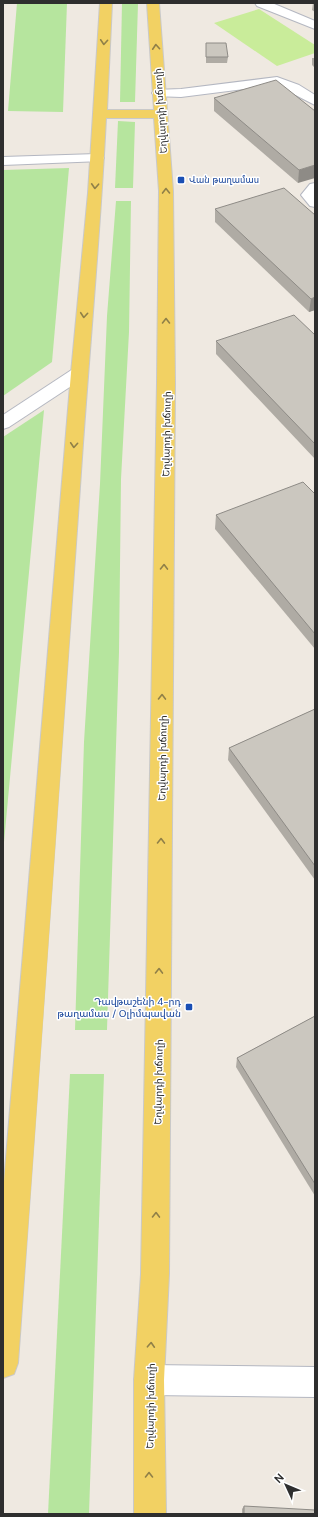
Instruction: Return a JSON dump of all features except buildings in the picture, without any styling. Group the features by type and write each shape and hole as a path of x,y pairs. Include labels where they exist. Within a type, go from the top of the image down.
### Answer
{"main road":[{"path":"3,1363 29,1045 79,373 97,158 106,3"},
{"name":"Եղվարդի խճուղի","path":"150,1514 149,1380 155,1274 166,399 166,186 152,3"},
{"path":"100,114 160,114"}],"street":[{"path":"261,3 315,25"},
{"path":"159,93 181,93 277,81 294,88 315,101"},
{"path":"3,161 97,158"},
{"path":"315,187 308,195 315,203"},
{"path":"3,423 79,373"},
{"path":"149,1380 210,1382 315,1382"}],"green space":[{"path":"17,3 67,3 63,112 8,111"},
{"path":"122,3 138,3 135,102 120,102"},
{"path":"259,9 315,45 315,53 277,66 214,23"},
{"path":"118,121 135,122 133,188 115,188"},
{"path":"69,168 52,362 3,396 3,170"},
{"path":"116,201 131,201 129,332 121,479 119,652 107,1030 75,1030 84,742 100,484 107,316"},
{"path":"44,410 3,853 3,437"},
{"path":"70,1074 104,1074 89,1514 48,1514"}],"place":[{"name":"Վան թաղամաս","path":"181,180"},
{"name":"Դավթաշենի 4-րդ թաղամաս / Օլիմպավան","path":"189,1007"}]}
